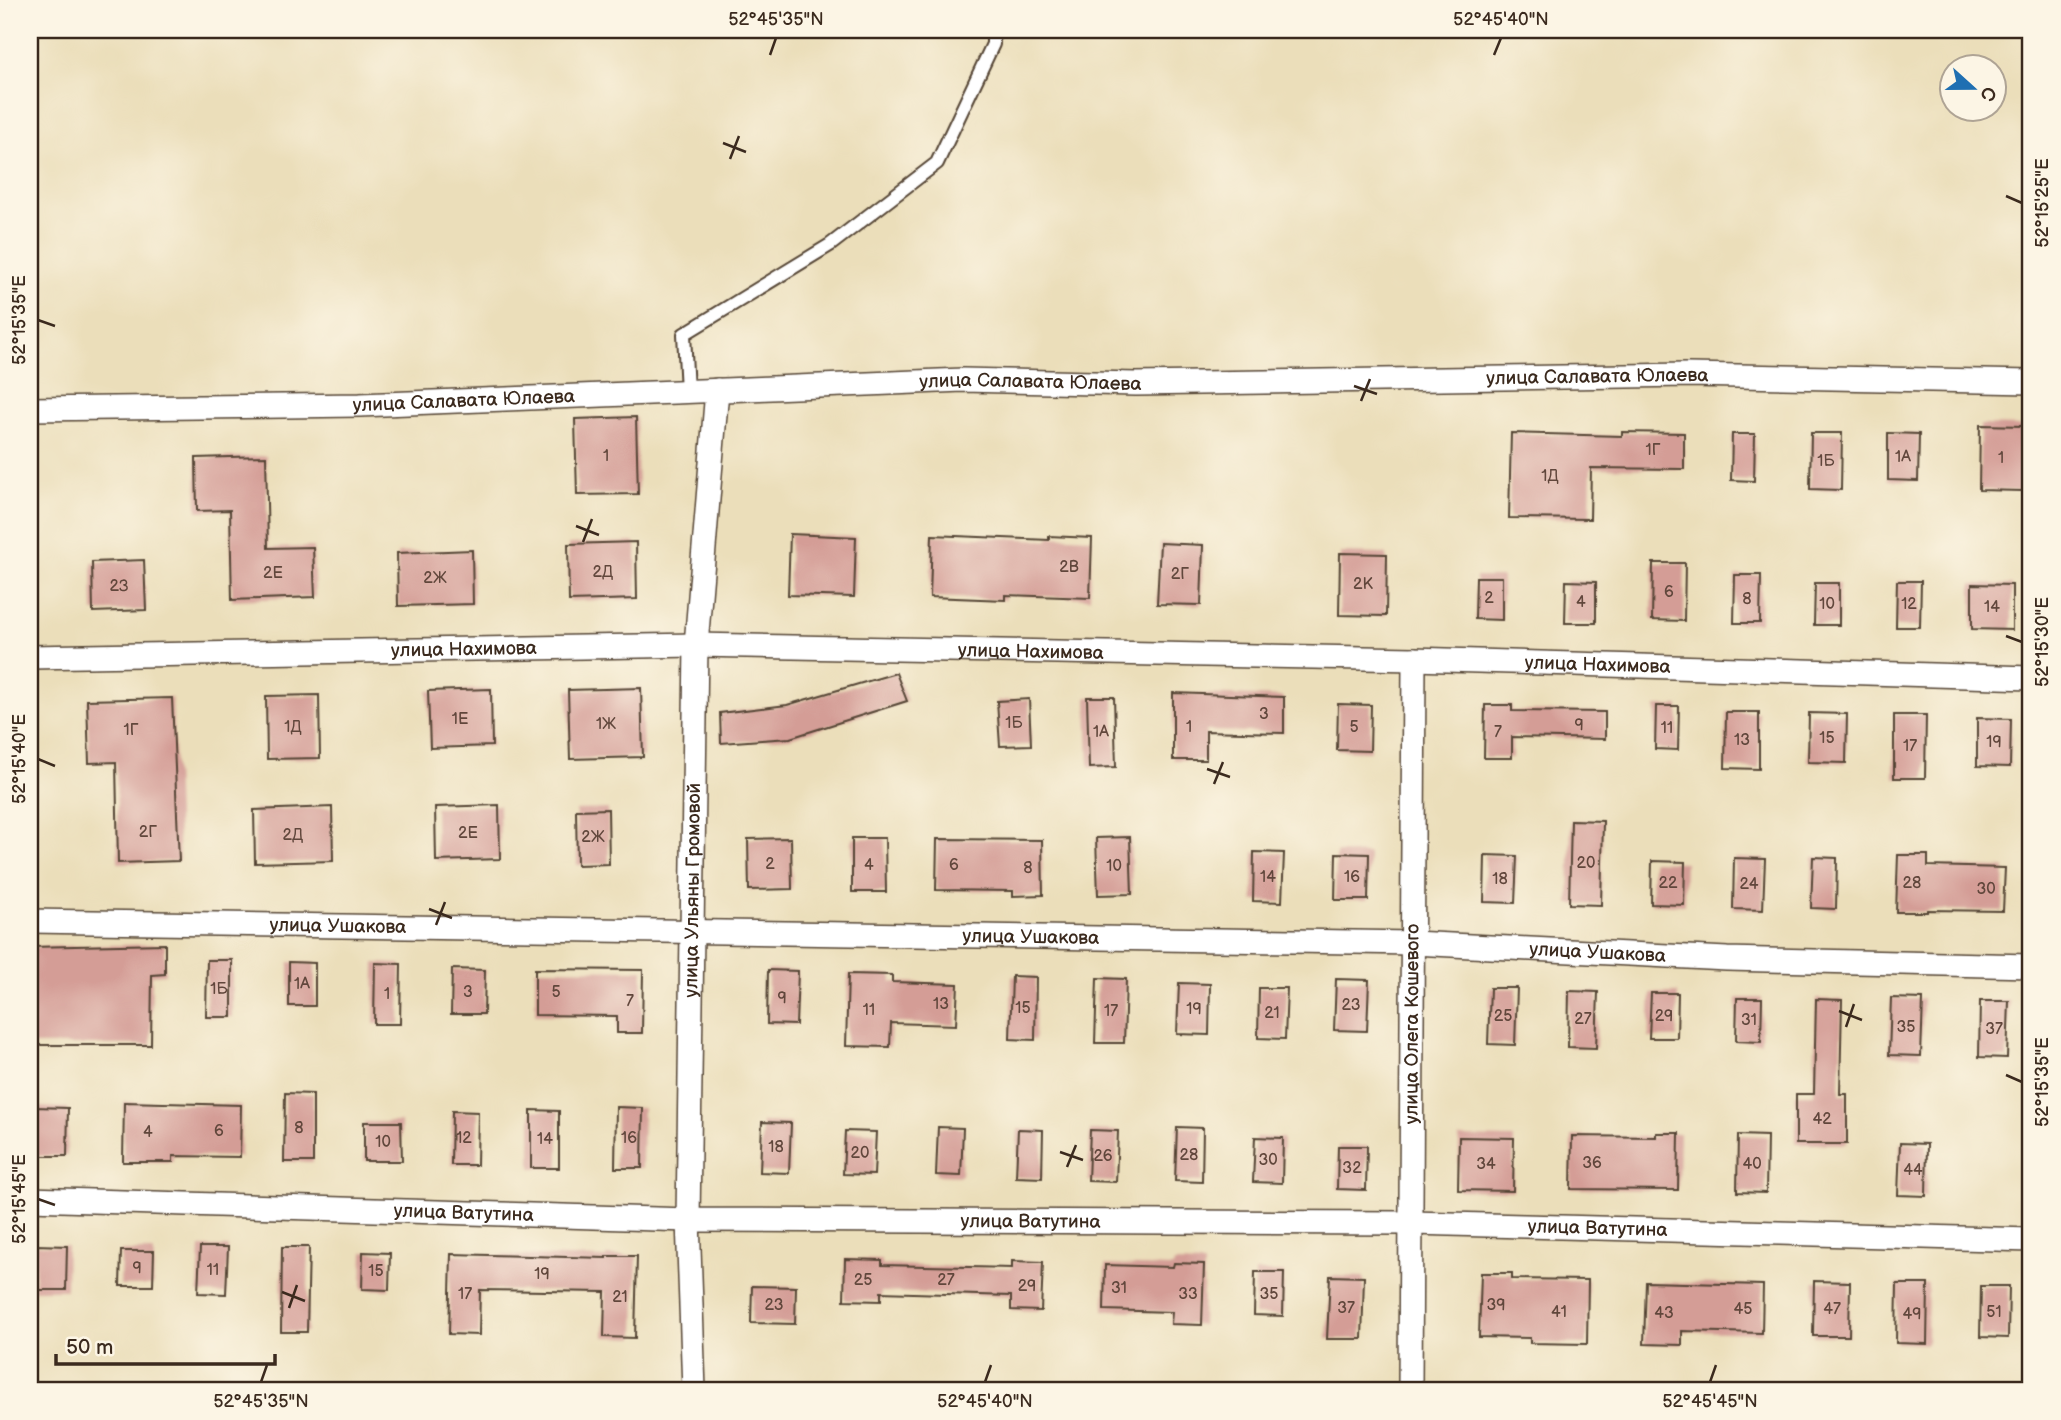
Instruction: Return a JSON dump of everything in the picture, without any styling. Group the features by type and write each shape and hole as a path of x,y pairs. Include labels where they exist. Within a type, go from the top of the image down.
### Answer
{"street":[{"name":"улица Салавата Юлаева","path":"30,410 360,405 964,380 1136,384 1688,375 2031,382"},
{"name":"улица Ульяны Громовой","path":"694,1390 688,1220 696,645 717,390"},
{"name":"улица Нахимова","path":"30,657 696,645 1414,659 2031,678"},
{"name":"улица Олега Кошевого","path":"1410,1390 1414,659"},
{"name":"улица Ушакова","path":"30,920 1413,943 1727,959 2031,966"},
{"name":"улица Ватутина","path":"30,1199 688,1220 1412,1223 2031,1240"}],"lane":[{"path":"687,391 684,334 830,245 937,163 993,44 993,30"}],"building":[{"path":"636,417 638,494 577,495 575,419"},
{"path":"1980,425 2024,426 2023,491 1979,490"},
{"path":"1622,432 1684,433 1684,469 1591,468 1590,519 1509,518 1511,433 1622,436"},
{"path":"1811,433 1842,433 1841,490 1810,489"},
{"path":"1888,433 1919,434 1918,481 1888,480"},
{"path":"1732,434 1755,434 1754,481 1731,480"},
{"path":"266,456 268,548 313,547 315,597 232,600 230,510 197,511 196,458"},
{"path":"790,534 856,537 854,597 788,595"},
{"path":"932,535 1049,540 1049,536 1092,538 1090,598 1005,595 1005,600 930,597"},
{"path":"636,542 637,599 569,601 568,544"},
{"path":"1160,543 1203,545 1201,605 1157,604"},
{"path":"472,550 473,604 398,606 397,553"},
{"path":"1340,553 1387,554 1386,616 1339,615"},
{"path":"144,560 146,610 93,612 92,562"},
{"path":"1653,563 1685,563 1684,621 1652,620"},
{"path":"1735,575 1761,575 1760,623 1734,623"},
{"path":"1476,577 1502,577 1502,620 1475,619"},
{"path":"1566,581 1596,582 1596,623 1565,623"},
{"path":"1897,581 1921,581 1920,627 1896,627"},
{"path":"1815,583 1839,583 1839,625 1814,625"},
{"path":"1972,584 2012,585 2012,630 1972,629"},
{"path":"896,673 907,701 790,738 721,743 720,713 787,705"},
{"path":"641,688 643,757 570,759 568,690"},
{"path":"491,689 492,746 430,748 428,691"},
{"path":"1173,693 1284,697 1284,733 1206,731 1206,760 1173,760"},
{"path":"319,695 320,758 267,759 266,696"},
{"path":"1087,697 1114,697 1116,767 1089,768"},
{"path":"172,698 179,861 118,863 116,762 89,763 87,700"},
{"path":"1029,699 1031,745 1000,746 997,701"},
{"path":"1338,704 1371,705 1370,751 1337,750"},
{"path":"1485,705 1512,705 1512,711 1605,712 1605,739 1512,737 1512,758 1484,758"},
{"path":"1656,706 1679,706 1678,750 1655,749"},
{"path":"1726,712 1759,712 1759,769 1725,768"},
{"path":"1809,713 1847,714 1846,763 1808,762"},
{"path":"1894,715 1926,715 1925,778 1894,778"},
{"path":"1977,718 2011,719 2010,767 1977,766"},
{"path":"499,805 500,859 436,861 435,807"},
{"path":"332,807 333,861 255,863 254,810"},
{"path":"608,809 609,864 577,865 576,810"},
{"path":"1571,820 1603,821 1601,905 1569,904"},
{"path":"1130,837 1132,894 1098,895 1096,838"},
{"path":"791,838 792,889 749,890 748,839"},
{"path":"852,838 885,838 886,892 852,892"},
{"path":"937,839 1042,840 1043,895 1013,896 1013,891 936,890"},
{"path":"1254,852 1284,853 1282,902 1253,901"},
{"path":"1336,853 1369,854 1368,900 1335,900"},
{"path":"1485,855 1517,856 1515,903 1484,902"},
{"path":"1898,855 1928,855 1928,866 2005,868 2003,911 1896,912"},
{"path":"1813,857 1837,858 1836,909 1811,908"},
{"path":"1734,858 1765,859 1763,910 1733,909"},
{"path":"1652,861 1685,862 1684,905 1651,904"},
{"path":"165,944 165,974 152,975 151,1045 30,1045 30,947"},
{"path":"207,960 232,960 232,1017 206,1017"},
{"path":"289,962 315,963 315,1006 289,1006"},
{"path":"375,963 401,964 400,1024 374,1024"},
{"path":"452,969 485,970 484,1014 451,1014"},
{"path":"535,969 643,970 642,1033 617,1033 617,1016 535,1015"},
{"path":"768,970 798,971 796,1025 767,1024"},
{"path":"848,974 892,975 892,982 958,984 956,1025 891,1023 890,1047 846,1046"},
{"path":"1012,976 1036,977 1035,1040 1010,1039"},
{"path":"1097,978 1126,979 1124,1043 1095,1043"},
{"path":"1336,979 1369,980 1367,1031 1334,1030"},
{"path":"1179,983 1210,984 1209,1035 1177,1034"},
{"path":"1259,988 1287,988 1285,1039 1258,1038"},
{"path":"1490,988 1517,988 1515,1045 1488,1044"},
{"path":"1569,991 1598,992 1596,1048 1568,1047"},
{"path":"1651,993 1678,993 1677,1038 1649,1038"},
{"path":"1737,998 1762,998 1761,1042 1736,1041"},
{"path":"1891,998 1923,999 1921,1056 1889,1055"},
{"path":"1816,999 1842,1000 1840,1094 1847,1094 1847,1144 1796,1144 1796,1094 1814,1094"},
{"path":"1980,1001 2009,1001 2007,1058 1979,1057"},
{"path":"285,1093 313,1094 313,1162 284,1162"},
{"path":"124,1102 241,1105 240,1157 173,1156 173,1162 123,1162"},
{"path":"34,1107 68,1108 67,1156 34,1156"},
{"path":"616,1107 643,1108 642,1168 615,1168"},
{"path":"531,1110 559,1111 559,1168 531,1168"},
{"path":"452,1111 478,1112 477,1165 451,1165"},
{"path":"364,1122 401,1122 402,1161 364,1161"},
{"path":"762,1122 791,1123 789,1173 760,1172"},
{"path":"938,1127 963,1128 961,1176 936,1175"},
{"path":"1177,1127 1203,1128 1202,1182 1175,1181"},
{"path":"1018,1129 1043,1130 1042,1178 1016,1177"},
{"path":"1090,1130 1118,1131 1116,1182 1088,1181"},
{"path":"845,1131 876,1132 874,1175 843,1174"},
{"path":"1656,1133 1679,1133 1678,1190 1571,1189 1572,1136 1656,1137"},
{"path":"1738,1135 1767,1136 1766,1193 1737,1192"},
{"path":"1255,1137 1283,1138 1282,1183 1253,1182"},
{"path":"1459,1137 1514,1138 1513,1191 1458,1190"},
{"path":"1900,1143 1927,1144 1926,1196 1898,1195"},
{"path":"1338,1146 1367,1146 1366,1190 1337,1189"},
{"path":"36,1245 67,1246 66,1290 34,1290"},
{"path":"200,1247 228,1247 226,1294 198,1293"},
{"path":"282,1247 309,1247 307,1332 281,1332"},
{"path":"121,1251 154,1251 153,1286 120,1286"},
{"path":"363,1252 390,1253 389,1290 362,1289"},
{"path":"451,1254 606,1258 637,1256 635,1338 604,1337 605,1292 480,1290 479,1335 449,1334"},
{"path":"845,1259 882,1260 882,1265 1012,1268 1012,1261 1043,1262 1041,1311 1011,1310 1011,1296 881,1292 881,1301 844,1300"},
{"path":"1174,1263 1204,1264 1202,1325 1171,1324 1172,1312 1104,1310 1105,1265 1173,1267"},
{"path":"1255,1272 1284,1272 1283,1316 1254,1315"},
{"path":"1481,1273 1512,1273 1512,1279 1588,1280 1587,1344 1530,1343 1530,1338 1479,1337"},
{"path":"1330,1276 1364,1277 1362,1339 1327,1339"},
{"path":"1814,1281 1850,1282 1849,1336 1813,1336"},
{"path":"1646,1282 1763,1285 1762,1333 1682,1331 1682,1345 1644,1344"},
{"path":"1897,1284 1928,1284 1927,1344 1896,1343"},
{"path":"752,1286 796,1287 795,1324 751,1323"},
{"path":"1981,1286 2009,1286 2008,1338 1980,1337"}]}
